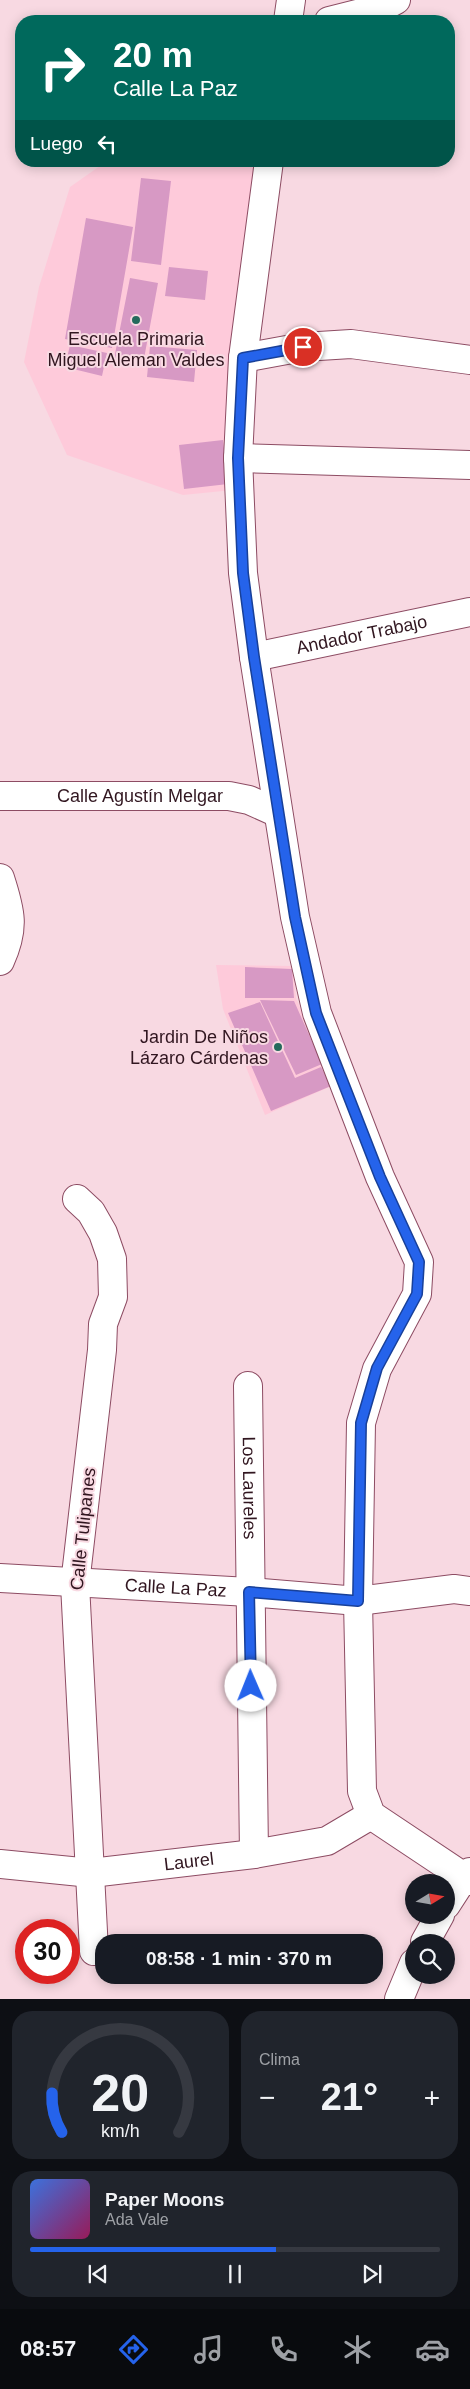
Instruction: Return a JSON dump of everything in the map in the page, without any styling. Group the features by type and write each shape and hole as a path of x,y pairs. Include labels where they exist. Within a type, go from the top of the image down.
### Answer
{"street":[{"path":"289,15 291,0"},
{"path":"353,15 381,8 396,0"},
{"path":"268,167 243,358 238,458 243,573 254,657 295,917 316,1013 380,1177 419,1262 417,1294 377,1368 361,1423 358,1601 362,1791 372,1815 468,1877 455,1894"},
{"path":"243,358 303,347 351,344 470,360"},
{"path":"238,458 470,464"},
{"name":"Andador Trabajo","path":"254,657 470,612"},
{"name":"Calle Agustín Melgar","path":"0,796 229,796 249,800 278,813"},
{"path":"0,878 10,915 10,940 0,961"},
{"name":"Calle Tulipanes","path":"77,1199 91,1212 103,1234 112,1259 113,1297 103,1324 102,1350 75,1584 94,1951"},
{"name":"Los Laureles","path":"248,1386 249,1592 254,1854"},
{"name":"Calle La Paz","path":"0,1578 75,1584 249,1592 358,1601 454,1589 470,1591"},
{"name":"Laurel","path":"0,1864 91,1873 254,1854 327,1841 372,1815"},
{"path":"399,1999 405,1984"}],"shaded area":[{"name":"Escuela Primaria Miguel Aleman Valdes","path":"98,167 258,167 233,490 183,495 67,455 24,362 39,287 70,187"},
{"name":"Jardin De Niños Lázaro Cárdenas","path":"216,965 293,966 296,998 334,1085 265,1115 223,1009"}],"building":[{"path":"141,178 171,181 161,265 131,261"},
{"path":"86,218 133,227 112,348 65,339"},
{"path":"169,267 208,271 205,300 165,296"},
{"path":"130,278 158,283 143,364 114,359"},
{"path":"70,345 107,353 102,376 65,367"},
{"path":"150,346 197,350 194,382 147,377"},
{"path":"223,440 228,484 184,489 179,445"},
{"path":"245,967 292,969 294,998 245,998"},
{"path":"260,1000 294,1001 322,1064 296,1075"},
{"path":"260,1002 295,1078 321,1067 331,1086 271,1111 228,1013"}],"place":[{"name":"Escuela Primaria Miguel Aleman Valdes","path":"136,320"},
{"name":"Jardin De Niños Lázaro Cárdenas","path":"278,1047"}],"route":[{"path":"251,1686 249,1592 358,1601 361,1423 377,1368 417,1294 419,1262 380,1177 316,1013 295,917 254,657 243,573 238,458 243,358 303,347"}]}
